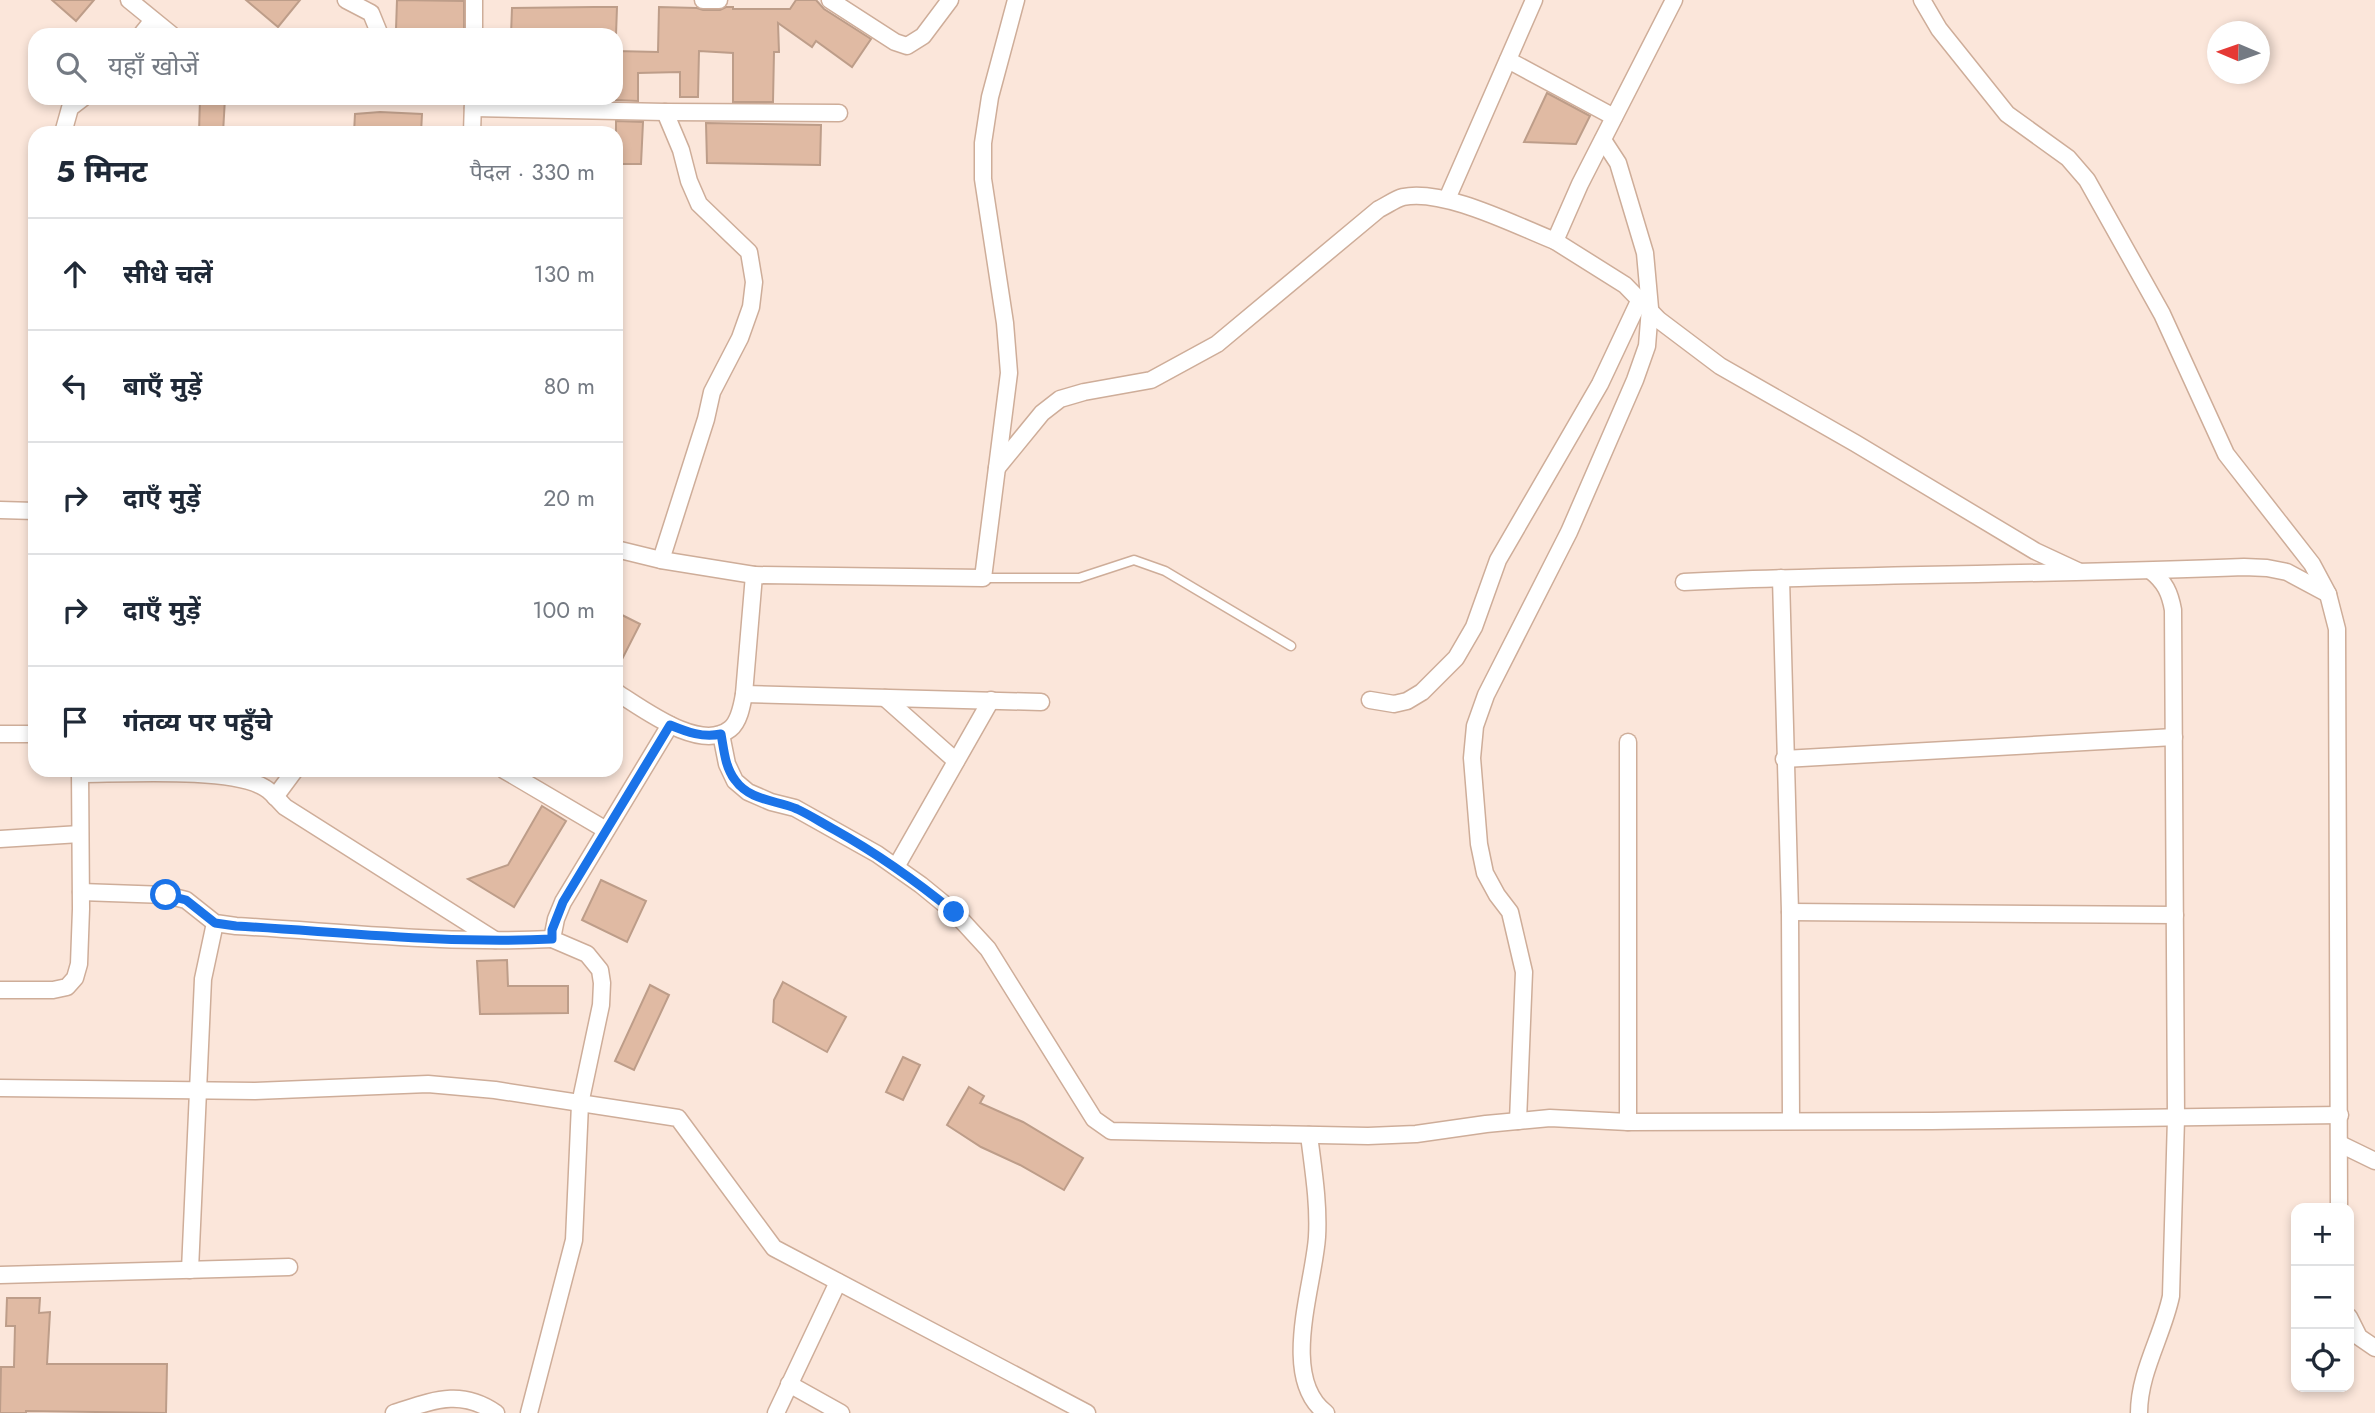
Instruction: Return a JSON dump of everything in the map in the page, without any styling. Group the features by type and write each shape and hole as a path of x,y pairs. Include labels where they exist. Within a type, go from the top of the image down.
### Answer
{"street":[{"path":"129,0 163,28"},
{"path":"346,0 371,13 377,28"},
{"path":"474,0 474,28"},
{"path":"703,0 719,0"},
{"path":"830,0 895,42 907,46 923,36 950,0"},
{"path":"623,552 754,575 983,578 1009,373 1005,323 983,179 983,143 990,97 1016,0"},
{"path":"1447,199 1534,0"},
{"path":"1555,241 1580,184 1674,0"},
{"path":"1922,0 1938,29 2007,114 2068,158 2087,180 2162,314 2226,454 2312,564 2328,594 2337,629 2339,1203"},
{"path":"147,28 153,20"},
{"path":"1508,60 1614,117"},
{"path":"65,126 70,108 74,105"},
{"path":"472,126 473,105"},
{"path":"516,105 665,112 839,113"},
{"path":"661,560 706,419 712,392 740,338 751,307 754,282 749,252 699,204 665,112"},
{"path":"1518,1121 1524,972 1510,912 1485,873 1472,758 1475,726 1486,695 1569,532 1647,346 1645,253 1618,163 1603,140"},
{"path":"996,470 1042,413 1060,399 1095,389 1151,380 1217,344 1379,209 1403,197 1428,196 1447,199 1555,241 1625,285 1659,320 1720,366 1866,449 2035,551 2082,573"},
{"path":"1370,700 1394,704 1407,701 1422,692 1456,658 1474,627 1498,560 1645,304"},
{"path":"0,510 28,511"},
{"path":"1684,582 2267,568 2287,572 2328,594"},
{"path":"2139,1413 2140,1394 2166,1319 2171,1296 2176,1118 2173,610 2170,594 2161,579 2151,571"},
{"path":"623,696 670,725 700,735 710,737 732,729 740,713 744,694 754,575"},
{"path":"1781,578 1790,912 1791,1121"},
{"path":"744,694 1041,702"},
{"path":"884,698 956,761"},
{"path":"896,867 991,700"},
{"path":"552,939 552,930 563,902 670,725"},
{"path":"0,734 28,734"},
{"path":"721,734 727,764 735,781 748,792 795,808 877,854 954,912 988,949 1094,1119 1111,1131 1416,1134 1550,1118 1628,1122 2340,1115"},
{"path":"1784,759 2174,737"},
{"path":"1628,742 1628,1122"},
{"path":"0,990 53,990 67,987 75,978 79,964 81,892 80,777"},
{"path":"230,777 265,788 285,807 497,942"},
{"path":"275,797 290,777"},
{"path":"516,777 606,830"},
{"path":"0,839 80,834"},
{"path":"81,892 166,895 186,900 215,923 376,937 497,942 552,939 587,954 600,970 603,983 580,1104 574,1240 529,1413"},
{"path":"1790,912 2175,915"},
{"path":"190,1270 203,979 215,923"},
{"path":"0,1088 255,1091 428,1084 495,1090 678,1118 774,1248 1087,1413"},
{"path":"1309,1135 1317,1235 1314,1270 1305,1308 1301,1356 1307,1388 1326,1413"},
{"path":"2340,1144 2375,1161"},
{"path":"0,1275 289,1267"},
{"path":"776,1413 838,1282"},
{"path":"2354,1327 2359,1337 2375,1348"},
{"path":"789,1384 841,1413"},
{"path":"394,1413 444,1398 474,1401 496,1413"}],"lane":[{"path":"983,578 1079,578 1134,560 1165,570 1291,646"}],"building":[{"path":"52,0 94,0 76,21"},
{"path":"246,0 300,0 278,27"},
{"path":"397,0 464,1 464,28 396,28"},
{"path":"796,0 816,0 824,9 871,39 852,67 816,41 812,47 778,23 779,52 774,52 773,102 733,102 733,53 699,51 698,97 680,97 680,72 638,73 638,101 623,100 623,51 658,52 659,7 703,10 720,10 726,7 790,9"},
{"path":"617,7 616,28 511,28 512,8"},
{"path":"1547,93 1590,116 1576,144 1524,142"},
{"path":"200,105 225,105 223,126 199,126"},
{"path":"355,114 422,114 421,126 354,126"},
{"path":"616,121 643,122 641,164 623,164 623,126 616,126"},
{"path":"706,123 821,125 820,165 707,163"},
{"path":"623,616 640,624 623,657"},
{"path":"542,806 566,821 514,907 468,879 508,865"},
{"path":"601,880 646,901 627,942 582,920"},
{"path":"507,960 508,986 568,986 568,1013 480,1014 477,961"},
{"path":"783,982 846,1017 827,1052 773,1022 774,1000"},
{"path":"650,985 669,995 634,1070 615,1061"},
{"path":"903,1057 920,1065 903,1100 886,1092"},
{"path":"969,1087 984,1096 980,1103 1023,1122 1083,1158 1064,1190 981,1147 947,1125"},
{"path":"7,1298 40,1298 39,1313 50,1312 47,1364 167,1364 166,1413 0,1413 1,1367 14,1367 15,1326 6,1326"}],"route":[{"path":"166,895 186,900 215,923 236,926 376,937 497,942 552,939 552,930 563,902 670,725 710,737 721,734 727,764 735,781 748,792 795,808 877,854 954,912"}]}
